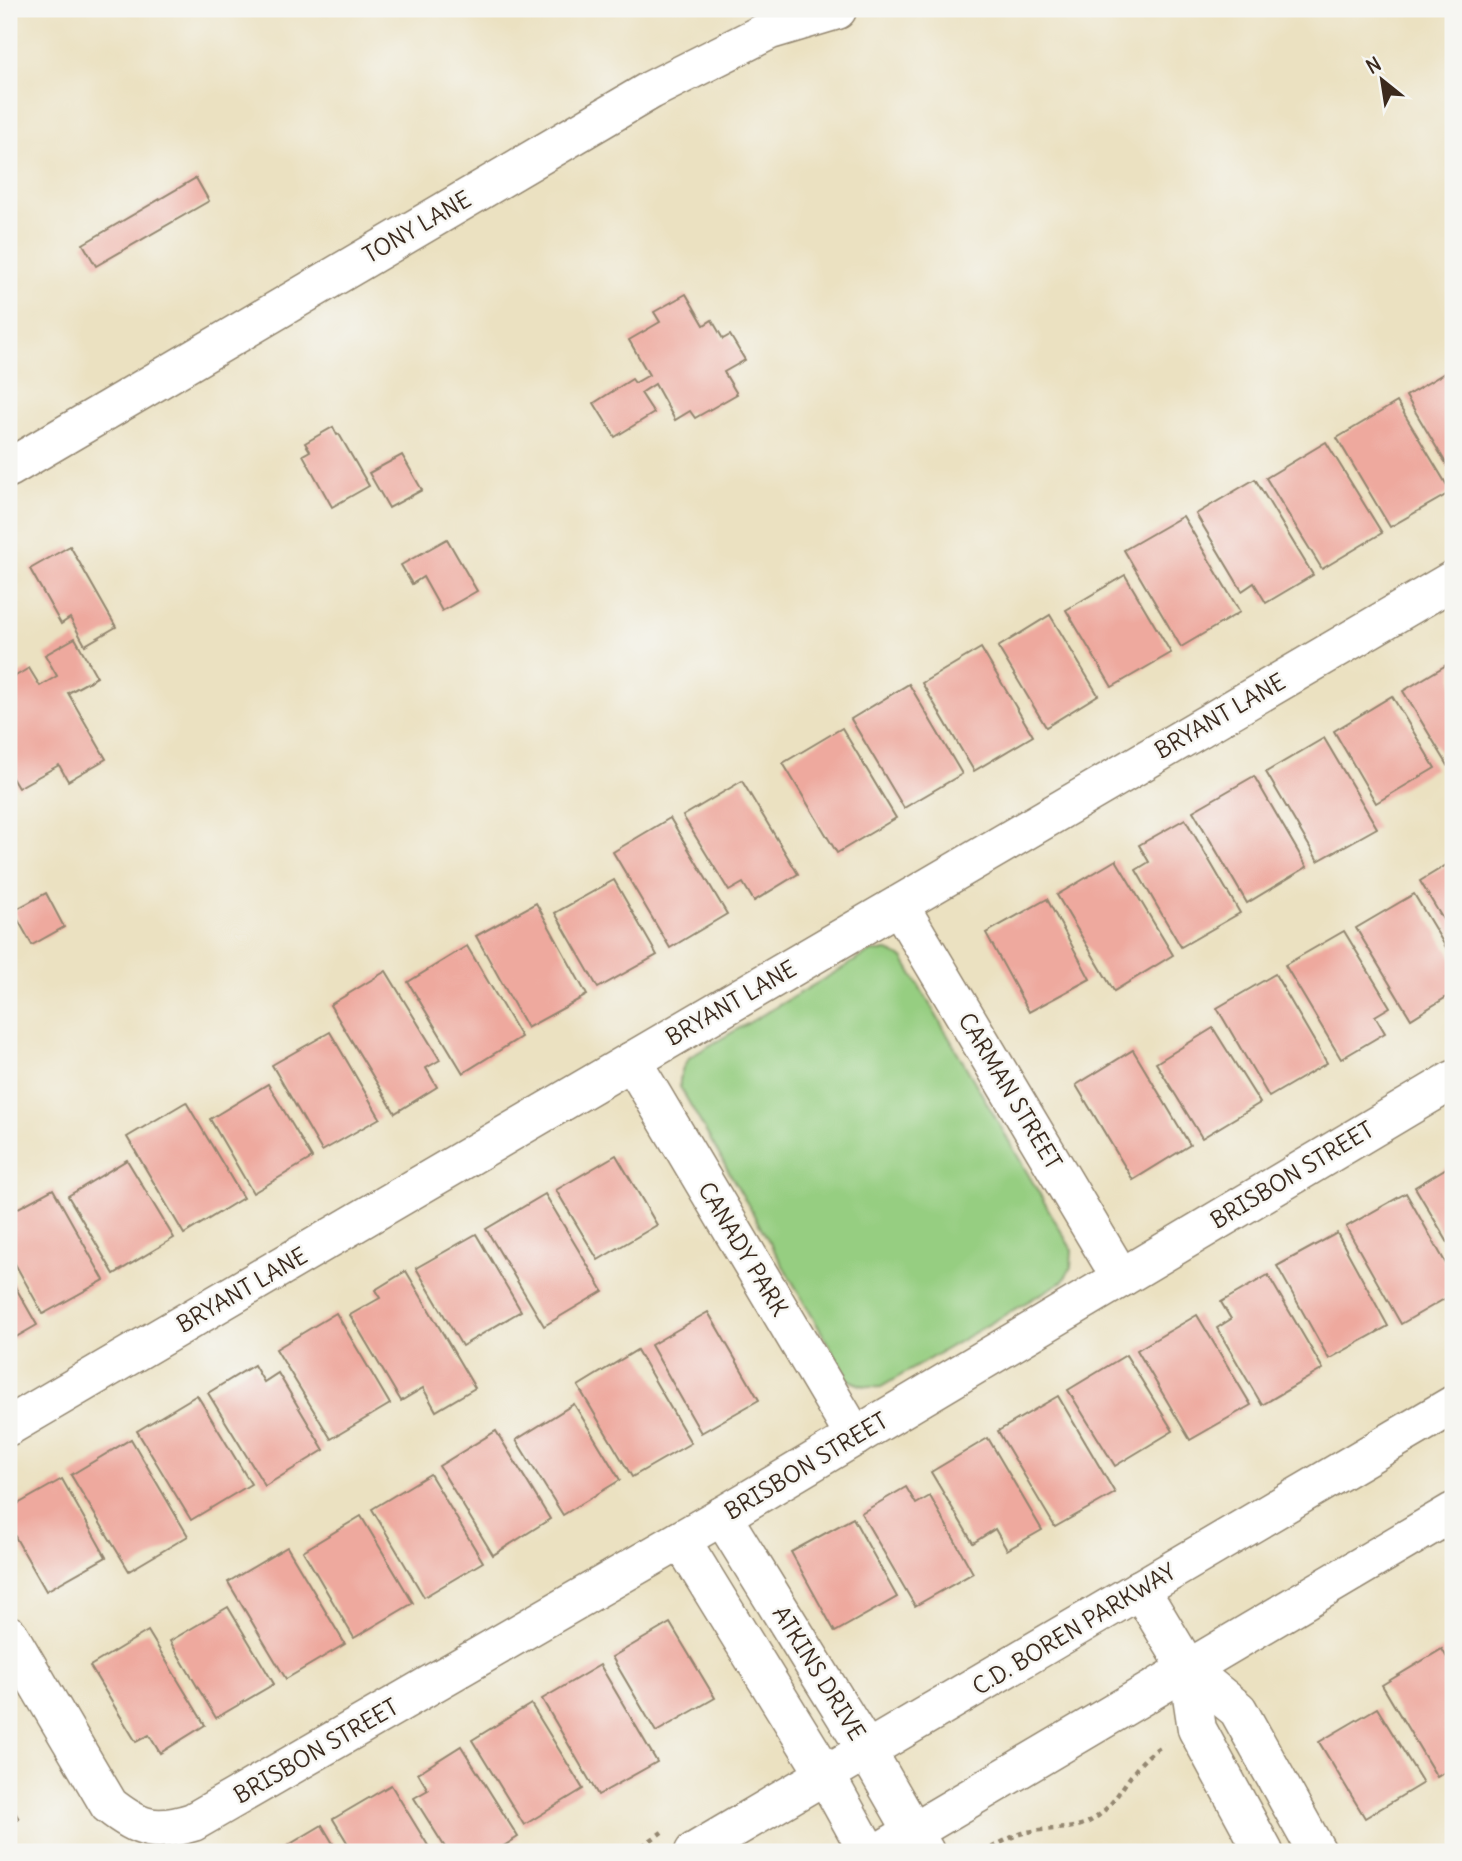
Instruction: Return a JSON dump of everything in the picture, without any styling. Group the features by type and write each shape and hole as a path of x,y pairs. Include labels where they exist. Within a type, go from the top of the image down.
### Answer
{"street":[{"name":"TONY LANE","path":"9,468 651,90 770,30 837,10"},
{"name":"BRYANT LANE","path":"9,1426 1453,580"},
{"name":"CARMAN STREET","path":"899,905 1121,1278"},
{"name":"CANADY PARK","path":"632,1061 855,1437"},
{"name":"BRISBON STREET","path":"9,1635 108,1805 128,1821 149,1829 171,1829 193,1822 722,1516 1453,1080"},
{"name":"C.D. BOREN PARKWAY","path":"694,1852 1453,1405"},
{"path":"879,1852 919,1842 1188,1670 1453,1512"},
{"name":"ATKINS DRIVE","path":"722,1516 867,1751 919,1842"},
{"name":"ATKINS DRIVE","path":"681,1540 825,1774 868,1852"},
{"path":"1140,1590 1188,1670 1238,1710 1317,1852"},
{"path":"1188,1670 1197,1729 1264,1852"}],"path":[{"path":"983,1852 1021,1833 1082,1825 1094,1819 1109,1804 1134,1768 1156,1749 1197,1729"}],"green space":[{"path":"872,951 888,951 903,958 1072,1250 1071,1267 1063,1281 881,1387 865,1386 849,1380 680,1087 682,1071 690,1057"}],"building":[{"path":"1445,9 1453,9 1453,23"},
{"path":"196,178 209,201 96,266 83,244"},
{"path":"686,294 704,325 712,320 723,339 730,335 745,360 724,372 737,394 695,418 690,411 675,420 655,384 641,393 654,413 615,437 594,403 632,379 635,383 649,375 629,340 660,322 654,312"},
{"path":"1453,368 1453,475 1406,396"},
{"path":"1397,402 1451,492 1390,527 1337,438"},
{"path":"333,427 369,486 332,507 303,455 310,451 305,443"},
{"path":"1326,442 1382,533 1322,569 1266,478"},
{"path":"402,455 422,490 389,508 369,473"},
{"path":"1255,479 1313,575 1266,603 1254,583 1242,591 1196,514"},
{"path":"1183,516 1240,612 1181,647 1124,550"},
{"path":"447,539 477,591 442,611 423,577 412,584 401,565"},
{"path":"70,546 116,627 85,645 70,618 61,624 30,569"},
{"path":"1125,575 1171,653 1112,687 1066,610"},
{"path":"1050,615 1098,695 1046,727 998,647"},
{"path":"75,638 97,677 68,693 106,759 68,781 59,765 18,788 9,773 9,680 29,668 40,686 57,676 45,655"},
{"path":"981,648 1033,736 974,771 922,683"},
{"path":"1453,661 1453,764 1449,767 1403,691"},
{"path":"909,684 962,774 904,808 851,719"},
{"path":"1392,696 1435,768 1376,803 1334,731"},
{"path":"842,728 896,818 837,853 783,763"},
{"path":"1324,738 1377,828 1318,861 1266,772"},
{"path":"1254,776 1307,867 1247,903 1193,811"},
{"path":"742,781 798,874 754,901 743,883 729,891 683,816"},
{"path":"670,818 727,914 670,948 613,852"},
{"path":"1185,819 1240,913 1181,947 1136,870 1149,862 1139,845"},
{"path":"1116,860 1173,955 1114,991 1057,895"},
{"path":"1453,861 1453,936 1420,881"},
{"path":"614,880 657,955 598,988 555,913"},
{"path":"46,893 64,927 32,945 13,911"},
{"path":"1414,894 1453,959 1453,993 1411,1019 1356,928"},
{"path":"1047,899 1090,979 1029,1012 986,933"},
{"path":"536,903 587,995 527,1028 476,936"},
{"path":"1344,931 1390,1007 1375,1016 1385,1033 1341,1059 1285,965"},
{"path":"467,946 521,1037 463,1073 408,982"},
{"path":"386,971 440,1060 426,1068 437,1087 395,1113 330,1005"},
{"path":"1275,974 1327,1063 1269,1097 1217,1008"},
{"path":"1213,1028 1260,1103 1202,1138 1156,1063"},
{"path":"330,1032 380,1118 322,1151 272,1065"},
{"path":"1133,1050 1190,1145 1133,1180 1076,1085"},
{"path":"268,1084 312,1158 253,1193 210,1119"},
{"path":"186,1102 243,1198 184,1234 127,1137"},
{"path":"616,1155 657,1225 598,1260 556,1190"},
{"path":"127,1160 174,1238 114,1274 68,1196"},
{"path":"1453,1164 1453,1251 1415,1187"},
{"path":"53,1189 104,1280 43,1314 9,1253 9,1213"},
{"path":"1406,1193 1453,1276 1453,1294 1401,1324 1346,1227"},
{"path":"545,1194 603,1291 544,1326 486,1229"},
{"path":"1337,1233 1388,1326 1329,1359 1277,1266"},
{"path":"476,1234 521,1311 462,1346 416,1268"},
{"path":"406,1271 475,1388 436,1411 423,1388 401,1401 350,1315 380,1298 375,1290"},
{"path":"1268,1275 1323,1369 1262,1405 1217,1328 1231,1319 1221,1302"},
{"path":"9,1276 37,1325 9,1341"},
{"path":"708,1312 759,1400 701,1433 651,1345"},
{"path":"336,1313 390,1404 331,1439 276,1349"},
{"path":"1197,1315 1251,1405 1190,1440 1137,1350"},
{"path":"637,1350 691,1443 632,1477 578,1386"},
{"path":"1126,1355 1173,1431 1115,1466 1068,1390"},
{"path":"254,1365 264,1382 278,1373 324,1450 265,1486 208,1393"},
{"path":"197,1395 251,1484 191,1520 137,1431"},
{"path":"1058,1396 1115,1493 1055,1527 998,1431"},
{"path":"574,1404 620,1480 563,1515 516,1440"},
{"path":"496,1431 550,1519 493,1555 439,1466"},
{"path":"988,1438 1042,1530 1007,1550 995,1529 973,1543 931,1472"},
{"path":"131,1439 188,1536 129,1571 71,1475"},
{"path":"430,1474 483,1562 424,1597 372,1509"},
{"path":"62,1479 106,1557 46,1591 9,1526 9,1509"},
{"path":"906,1487 916,1504 930,1496 973,1573 915,1606 861,1513"},
{"path":"361,1516 413,1603 354,1638 303,1551"},
{"path":"853,1518 897,1597 835,1632 791,1552"},
{"path":"287,1547 345,1644 286,1679 228,1582"},
{"path":"228,1607 274,1684 216,1718 170,1641"},
{"path":"670,1623 715,1698 656,1732 612,1657"},
{"path":"148,1631 205,1725 160,1753 149,1735 136,1742 90,1666"},
{"path":"1442,1649 1453,1668 1453,1767 1437,1777 1382,1685"},
{"path":"600,1665 657,1762 598,1795 542,1699"},
{"path":"531,1704 583,1789 524,1825 472,1740"},
{"path":"1377,1708 1423,1783 1365,1818 1319,1742"},
{"path":"461,1746 518,1837 494,1852 448,1852 414,1798 428,1790 418,1773"},
{"path":"391,1785 432,1852 353,1852 333,1819"},
{"path":"9,1802 19,1819 9,1825"},
{"path":"322,1825 338,1852 277,1852"}]}
